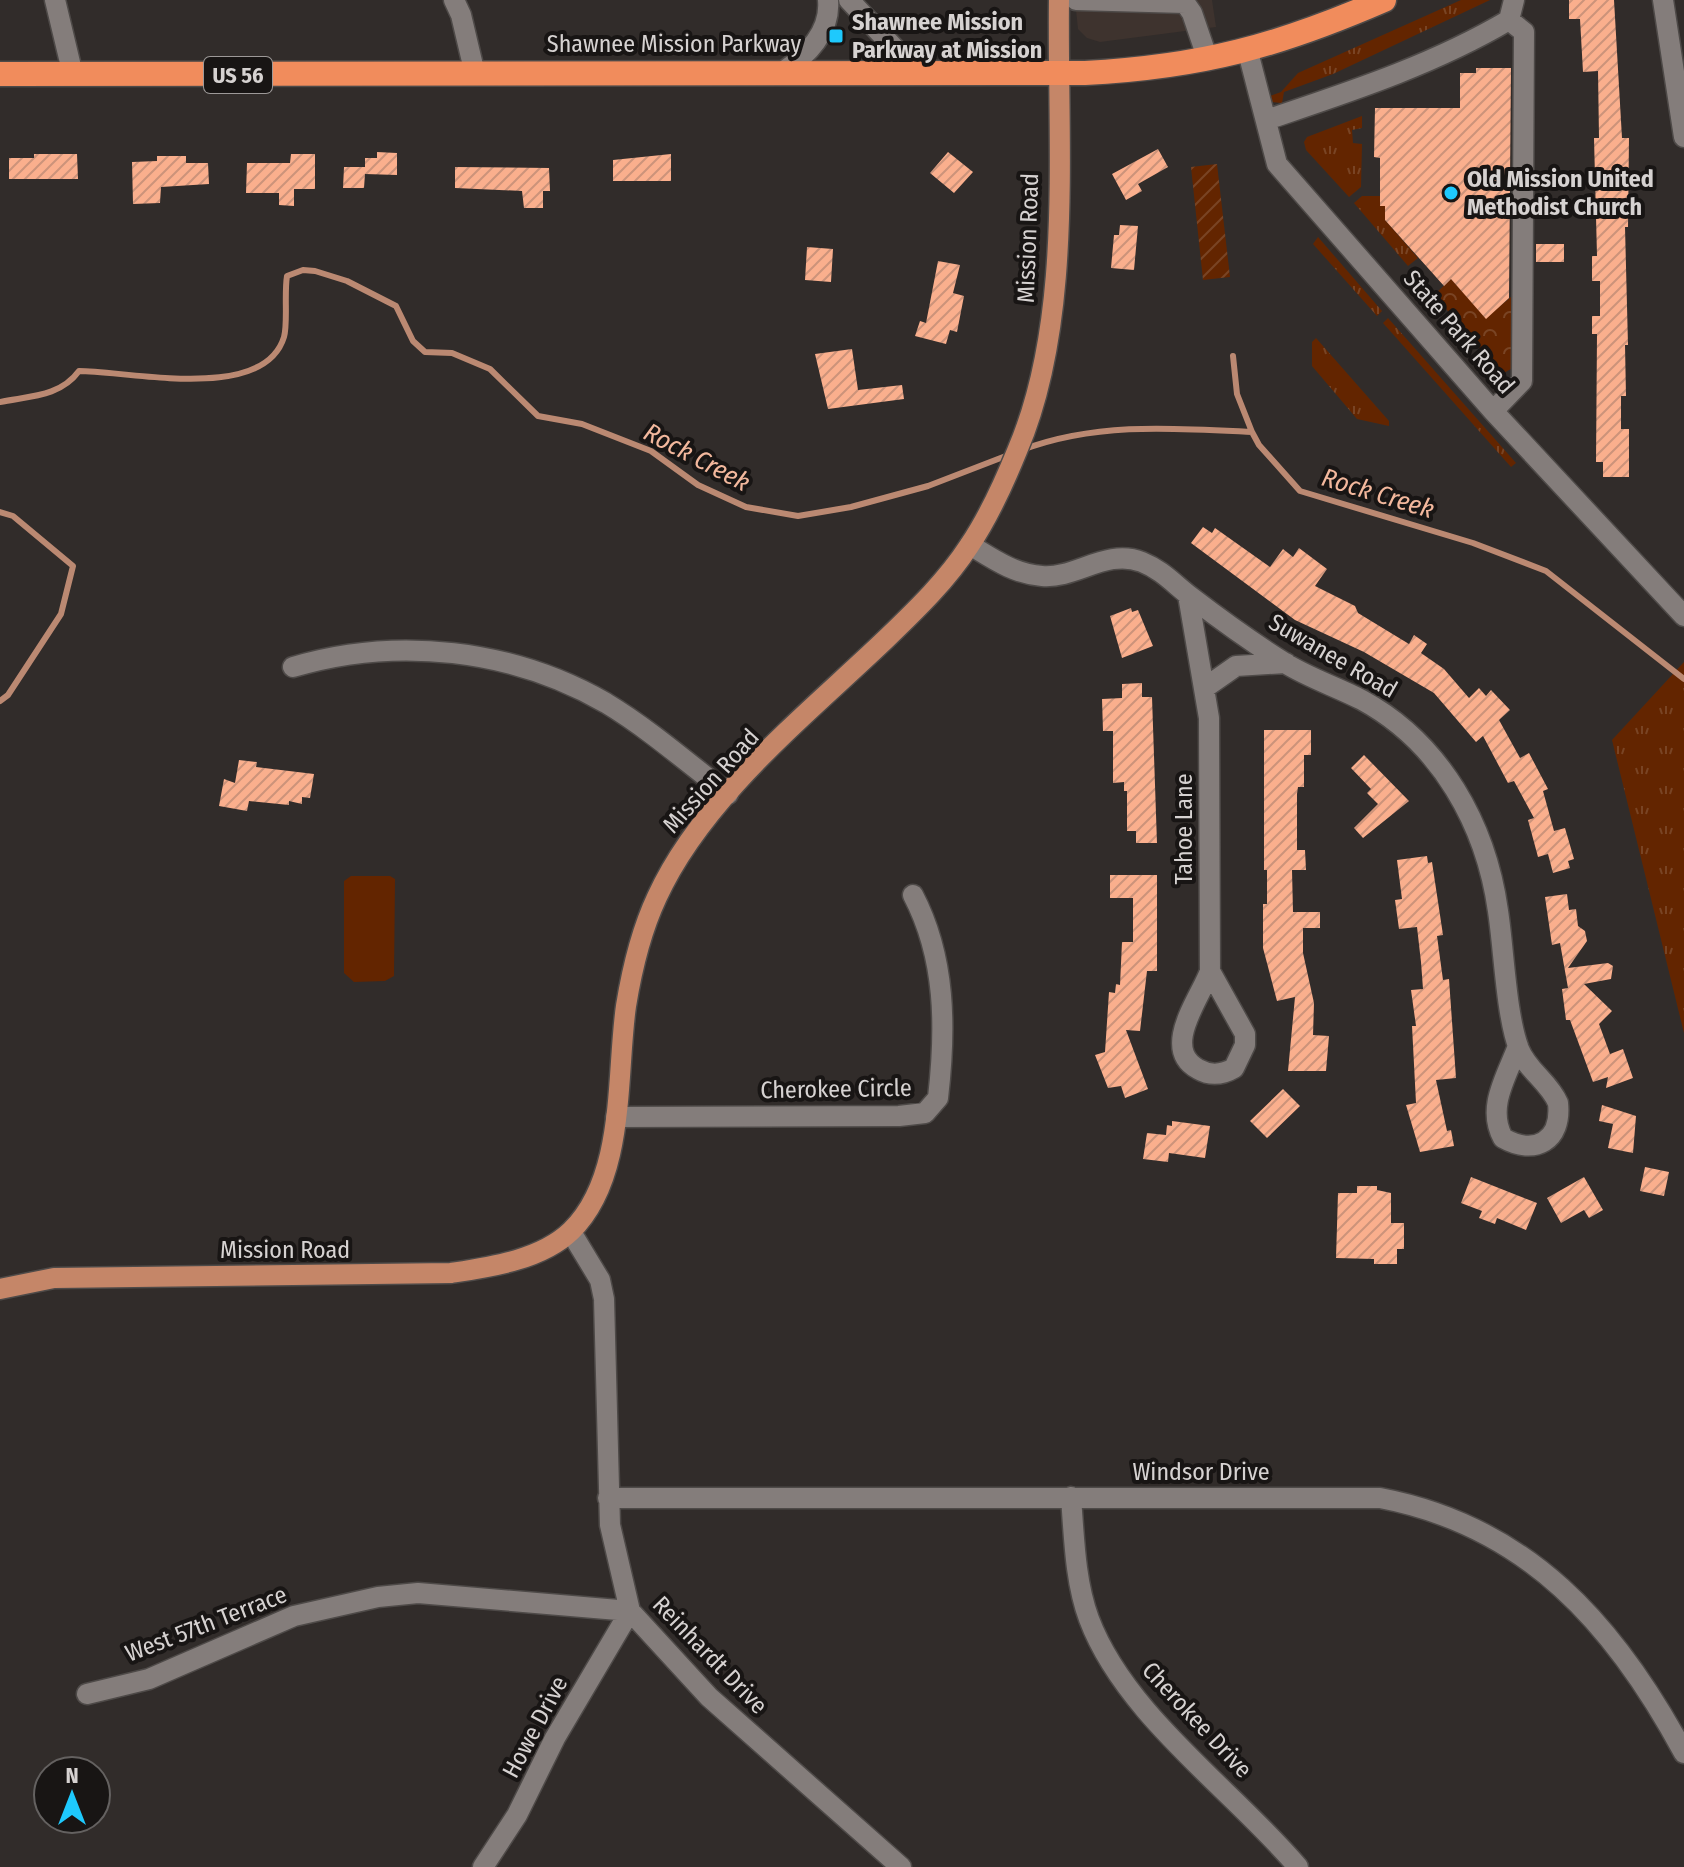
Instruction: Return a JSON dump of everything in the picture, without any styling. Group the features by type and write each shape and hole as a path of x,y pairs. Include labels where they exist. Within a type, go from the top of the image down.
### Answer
{"highway":[{"name":"Shawnee Mission Parkway","path":"0,74 1121,71 1248,52 1314,31 1384,0"}],"main road":[{"name":"Mission Road","path":"0,1289 54,1278 451,1273 512,1262 571,1232 601,1179 616,1117 625,1010 633,964 647,922 681,853 728,794 922,604 974,538 1018,451 1040,380 1050,329 1056,259 1059,0"}],"street":[{"path":"55,0 73,75"},
{"path":"454,0 475,74"},
{"path":"783,72 808,54 824,26 828,0"},
{"path":"849,0 917,72"},
{"path":"1076,0 1185,3 1192,13 1208,60"},
{"path":"1663,0 1684,137"},
{"path":"1266,120 1388,79 1511,10 1524,32 1522,381 1493,411"},
{"name":"State Park Road","path":"1248,52 1277,164 1493,411 1684,616"},
{"name":"Suwanee Road","path":"974,538 1014,571 1044,577 1068,574 1090,563 1116,559 1139,561 1166,574 1188,595 1286,663 1363,701 1390,718 1439,765 1461,797 1483,841 1494,880 1518,1046 1558,1103 1554,1133 1550,1140 1535,1147 1522,1146 1503,1138 1495,1117 1500,1090 1518,1046"},
{"name":"Tahoe Lane","path":"1188,595 1206,687 1210,748 1210,971 1189,1014 1182,1045 1188,1062 1195,1068 1217,1074 1234,1068 1245,1045 1241,1022 1210,971"},
{"path":"293,667 375,650 451,653 537,671 618,711 728,794"},
{"path":"1206,687 1236,666 1286,663"},
{"name":"Cherokee Circle","path":"616,1117 899,1116 925,1113 938,1098 941,999 933,938 913,895"},
{"name":"Reinhardt Drive","path":"571,1232 600,1280 604,1299 610,1525 630,1611 709,1697 892,1864"},
{"name":"Cherokee Drive","path":"1071,1497 1082,1590 1089,1619 1109,1658 1130,1690 1165,1729 1298,1867"},
{"name":"Windsor Drive","path":"608,1498 1380,1498 1456,1518 1524,1555 1556,1581 1631,1671 1684,1753"},
{"name":"West 57th Terrace","path":"87,1694 149,1679 294,1616 378,1597 418,1593 630,1611"},
{"name":"Howe Drive","path":"483,1867 517,1815 555,1738 630,1611"}],"shaded area":[{"path":"1075,0 1212,0 1216,27 1100,42 1087,38 1078,29"}],"green space":[{"path":"1461,0 1490,0 1333,74 1284,92 1282,103 1271,102 1270,96 1281,92 1298,73"},
{"path":"1362,116 1362,128 1352,130 1353,143 1362,144 1361,187 1349,197 1306,150 1304,142 1307,137"},
{"path":"1217,164 1230,277 1203,280 1191,167"},
{"path":"1362,196 1380,196 1385,206 1385,220 1418,258 1408,266 1354,203"},
{"path":"1318,237 1382,311 1377,316 1313,244"},
{"path":"1451,279 1486,318 1518,291 1518,365 1502,374 1434,295"},
{"path":"1388,318 1516,463 1511,467 1383,323"},
{"path":"1316,338 1389,421 1389,426 1357,419 1312,366 1312,342"},
{"path":"1684,662 1684,1033 1612,740"},
{"path":"351,876 390,876 395,879 394,976 385,981 354,982 344,973 344,881"}],"building":[{"path":"1569,0 1614,0 1622,138 1629,138 1628,227 1625,227 1628,345 1625,345 1626,396 1621,396 1621,429 1629,429 1629,477 1603,477 1603,462 1596,462 1597,334 1592,334 1592,316 1600,316 1600,281 1592,281 1592,256 1597,256 1594,138 1599,138 1598,71 1583,72 1580,19 1569,19"},
{"name":"Old Mission United Methodist Church","path":"1476,68 1511,68 1509,298 1486,319 1451,279 1444,286 1385,220 1385,206 1380,206 1380,158 1374,157 1375,108 1460,108 1460,73 1476,73"},
{"path":"1158,149 1168,167 1138,184 1142,191 1126,200 1112,174"},
{"path":"377,152 397,153 397,175 365,174 364,188 343,188 344,167 365,167 365,158 377,158"},
{"path":"948,152 973,172 954,193 930,173"},
{"path":"34,154 77,154 78,179 9,179 9,158 34,158"},
{"path":"291,154 315,154 315,189 294,189 294,206 279,205 279,193 246,193 247,163 290,163"},
{"path":"671,154 671,181 613,181 613,160"},
{"path":"157,156 186,156 186,163 208,163 209,184 161,187 160,203 133,204 132,162 157,161"},
{"path":"455,167 549,168 550,191 543,191 543,208 524,208 522,191 455,188"},
{"path":"1120,225 1138,226 1134,270 1111,268 1114,235 1119,235"},
{"path":"1536,244 1564,244 1564,262 1536,262"},
{"path":"807,247 833,249 831,282 805,280"},
{"path":"938,261 960,265 953,293 964,296 957,332 950,330 946,344 915,336 920,321 926,323"},
{"path":"852,349 858,390 902,385 904,399 828,409 815,354"},
{"path":"1203,527 1212,533 1215,528 1270,567 1283,549 1293,557 1299,548 1327,569 1315,586 1355,606 1358,613 1409,644 1414,635 1427,644 1421,653 1444,669 1469,698 1479,688 1486,696 1491,690 1510,710 1499,720 1520,758 1529,753 1548,789 1543,791 1554,831 1565,828 1574,859 1568,861 1570,868 1553,873 1548,854 1538,857 1528,820 1534,818 1514,781 1508,783 1483,736 1476,742 1434,693 1364,652 1295,620 1191,543"},
{"path":"1131,608 1132,612 1138,610 1153,646 1122,658 1110,616"},
{"path":"1142,683 1142,697 1152,697 1157,843 1136,843 1136,831 1127,831 1127,791 1124,791 1124,782 1113,783 1113,731 1103,731 1102,699 1122,698 1122,684"},
{"path":"1264,730 1311,730 1311,755 1304,755 1304,787 1298,787 1297,794 1297,850 1305,850 1306,870 1292,870 1293,912 1320,912 1320,928 1303,928 1303,953 1314,1003 1313,1035 1329,1036 1326,1071 1288,1071 1295,997 1277,1001 1263,948 1263,904 1267,904 1267,870 1264,870"},
{"path":"1364,755 1409,801 1363,838 1354,828 1378,804 1367,793 1371,789 1351,768"},
{"path":"239,760 257,762 256,767 314,774 310,798 302,797 302,804 289,801 289,805 249,801 247,811 219,806 224,779 235,783"},
{"path":"1427,856 1428,863 1432,862 1443,935 1437,936 1443,980 1449,979 1456,1078 1436,1080 1447,1131 1451,1130 1454,1146 1420,1152 1406,1105 1416,1103 1412,1026 1416,1026 1411,990 1423,989 1421,962 1417,927 1399,929 1395,900 1402,899 1397,860"},
{"path":"1110,875 1157,875 1157,971 1147,971 1140,1031 1126,1030 1148,1089 1125,1098 1121,1086 1108,1088 1095,1055 1105,1052 1109,992 1115,993 1116,984 1120,985 1122,942 1133,942 1133,898 1110,898"},
{"path":"1567,894 1569,910 1576,909 1578,926 1585,931 1587,941 1568,968 1608,963 1613,966 1611,979 1584,984 1612,1011 1599,1024 1610,1054 1623,1049 1633,1078 1606,1088 1608,1077 1593,1082 1570,1020 1566,1020 1562,989 1568,988 1560,943 1552,945 1545,897"},
{"path":"1283,1089 1300,1106 1267,1138 1250,1121"},
{"path":"1602,1105 1636,1116 1633,1153 1608,1148 1613,1124 1599,1121"},
{"path":"1172,1121 1210,1126 1205,1158 1169,1153 1168,1162 1143,1159 1147,1133 1166,1135 1167,1125 1172,1126"},
{"path":"1645,1167 1669,1172 1664,1196 1640,1191"},
{"path":"1471,1177 1537,1203 1526,1230 1497,1218 1495,1224 1479,1218 1482,1211 1461,1203"},
{"path":"1584,1177 1603,1210 1589,1218 1584,1210 1561,1223 1547,1198"},
{"path":"1357,1186 1377,1186 1377,1190 1391,1193 1391,1223 1404,1223 1404,1249 1397,1249 1397,1264 1374,1264 1374,1259 1336,1258 1338,1193 1357,1193"}],"waterway":[{"name":"Rock Creek","path":"0,402 53,391 79,371 193,379 224,377 251,370 272,357 284,337 287,276 303,270 347,281 396,306 413,341 425,352 452,353 490,369 538,416 582,424 651,451 698,485 746,507 798,516 851,507 928,486 1011,454"},
{"path":"1233,356 1237,394 1252,432"},
{"name":"Rock Creek","path":"1022,450 1050,441 1107,431 1252,432 1259,445 1300,491 1473,543 1546,571 1684,679"},
{"name":"Rock Creek","path":"0,512 13,516 73,566 61,614 8,695 0,701"}],"place":[{"name":"Shawnee Mission Parkway at Mission","path":"836,36"},
{"name":"Old Mission United Methodist Church","path":"1451,193"}]}
